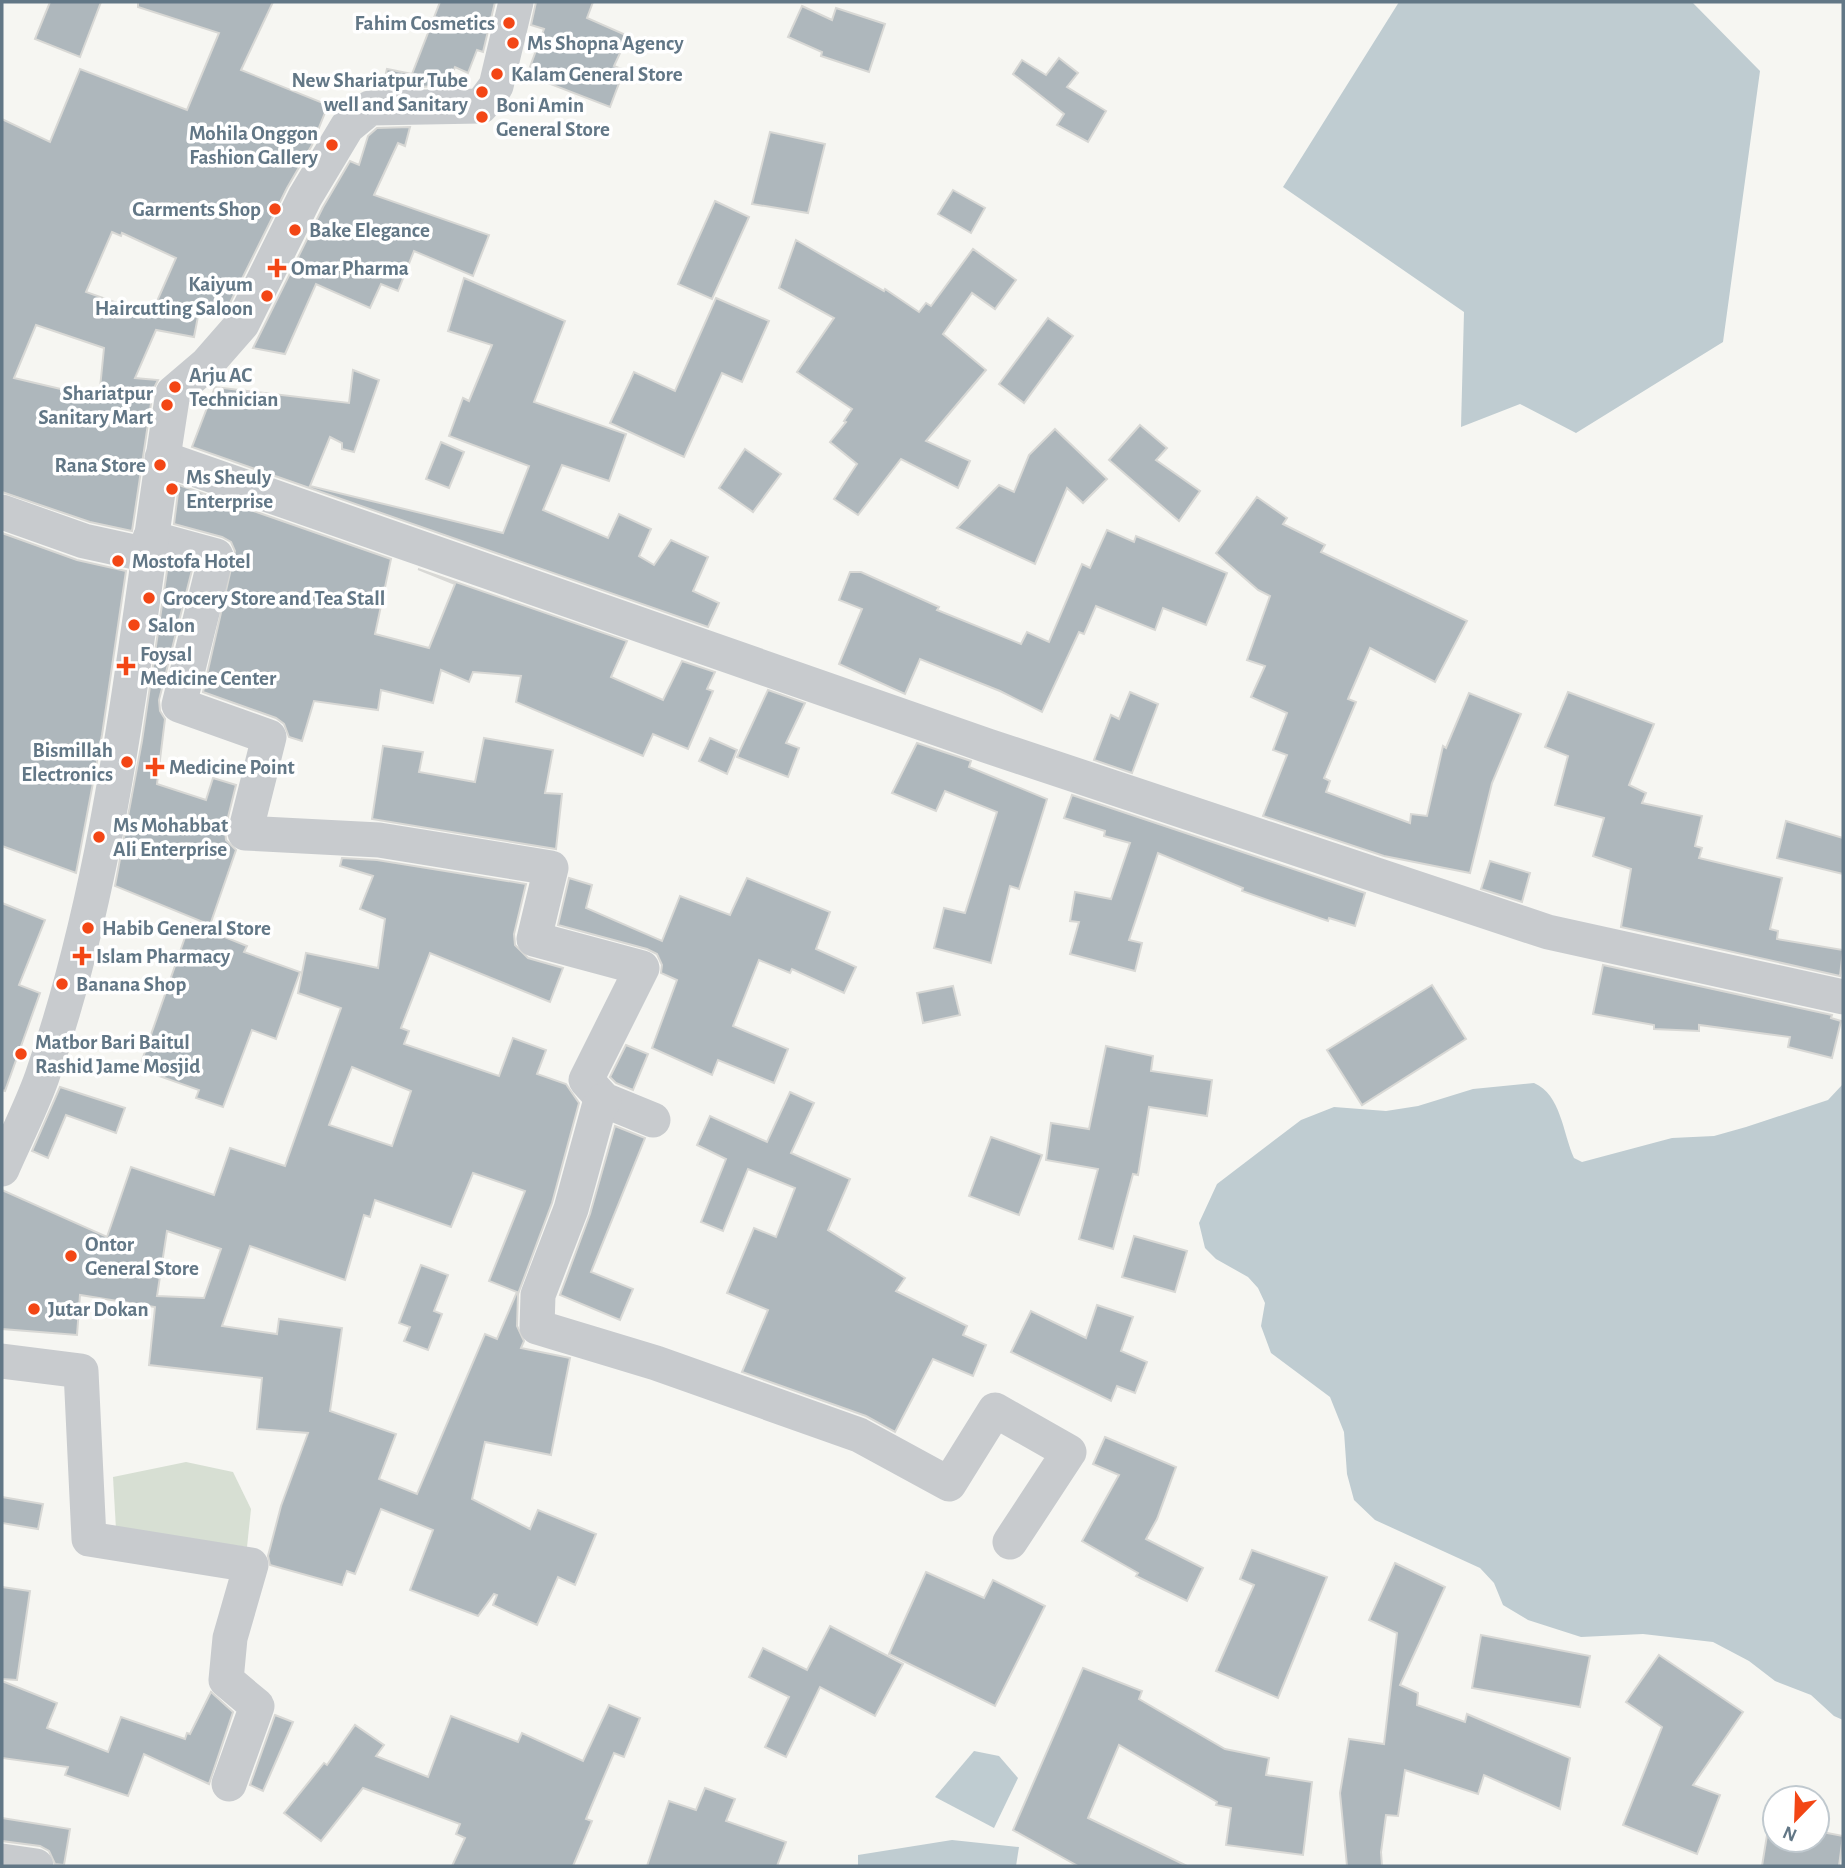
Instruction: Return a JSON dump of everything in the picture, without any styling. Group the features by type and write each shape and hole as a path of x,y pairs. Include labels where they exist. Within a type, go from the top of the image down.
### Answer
{"street":[{"path":"2,1169 41,1078 89,911 115,787 173,393 207,364 242,324 305,197 347,127 370,108 481,106 496,86 516,2"},
{"path":"162,458 988,746 1548,932 1843,997"},
{"path":"2,512 84,541 216,556 179,705 270,737 245,832 379,840 551,868 534,939 642,968 586,1080 604,1100 653,1120"},
{"path":"604,1100 599,1107 571,1209 538,1295 537,1327 656,1363 859,1435 949,1484 995,1410 1069,1452 1010,1542"},
{"path":"2,1361 81,1371 89,1539 251,1565 230,1638 226,1680 257,1706 229,1784"},
{"path":"2,1861 36,1866"}],"shaded area":[{"path":"1399,2 1692,2 1760,71 1723,342 1576,433 1520,404 1461,427 1464,312 1283,187"},
{"path":"1534,1083 1543,1088 1556,1105 1574,1158 1582,1162 1672,1138 1714,1136 1746,1127 1828,1100 1843,1084 1843,1720 1834,1716 1811,1695 1775,1681 1749,1661 1713,1642 1643,1634 1581,1637 1528,1620 1503,1605 1494,1583 1480,1568 1375,1520 1354,1500 1347,1474 1344,1432 1330,1397 1271,1353 1261,1326 1265,1303 1258,1288 1248,1277 1216,1259 1205,1248 1199,1223 1217,1184 1301,1120 1334,1107 1386,1111 1418,1106 1473,1089"},
{"path":"186,1462 233,1472 251,1509 247,1547 116,1529 113,1477"},
{"path":"974,1751 999,1756 1018,1778 994,1828 935,1797"},
{"path":"952,1840 1019,1847 1016,1866 858,1866 858,1855"}],"building":[{"path":"50,2 101,2 80,57 35,39"},
{"path":"138,2 273,2 241,70 328,105 312,145 287,188 226,311 210,304 208,309 200,306 194,337 156,330 135,378 158,380 153,390 132,531 90,522 2,492 2,119 50,142 80,69 187,110 219,33 138,7","holes":["112,232 121,236 122,233 176,258 151,315 86,292","36,325 104,348 99,398 14,378"]},
{"path":"440,2 495,2 483,52 477,50 468,73 455,67 447,86 382,88 387,69 412,74"},
{"path":"536,2 593,2 587,18 628,36 614,66 624,70 610,107 527,75 544,29 531,25"},
{"path":"802,6 832,20 836,8 885,24 869,72 821,56 822,52 788,37"},
{"path":"1059,58 1078,73 1067,87 1106,111 1088,142 1057,125 1064,114 1013,74 1022,60 1046,75"},
{"path":"410,127 405,146 398,143 374,195 489,235 473,276 414,251 398,291 381,284 370,308 316,284 285,354 253,348 323,207 350,161 359,165 368,136 377,128"},
{"path":"770,132 825,144 808,213 752,204"},
{"path":"953,190 985,208 971,233 938,214"},
{"path":"715,201 749,217 712,299 678,284"},
{"path":"796,240 884,291 885,289 919,312 926,303 931,306 973,249 1016,280 995,309 972,293 943,334 986,370 926,441 970,461 958,488 901,459 858,515 834,499 857,464 830,442 846,422 844,421 852,409 797,372 834,318 779,288"},
{"path":"464,278 565,321 534,402 626,434 609,481 562,465 543,510 608,538 619,514 651,529 639,556 654,565 671,540 708,557 693,591 719,603 708,627 192,447 215,387 349,403 353,370 379,380 354,452 342,449 342,443 330,437 310,486 503,533 529,466 449,436 463,398 469,401 492,345 448,331"},
{"path":"716,298 769,321 742,382 722,373 684,457 610,423 634,372 675,391"},
{"path":"1048,318 1073,336 1024,403 999,384"},
{"path":"1140,425 1167,448 1156,460 1200,491 1179,521 1109,460"},
{"path":"1055,429 1107,479 1083,503 1067,488 1035,564 957,528 999,485 1014,492 1029,455"},
{"path":"441,442 464,452 449,488 426,479"},
{"path":"745,449 781,474 753,512 719,488"},
{"path":"179,485 391,559 375,634 429,648 455,584 418,569 627,641 611,677 663,700 682,661 715,672 707,689 713,691 688,749 653,734 643,756 516,702 521,676 473,672 469,682 441,670 433,703 381,690 378,710 314,701 302,741 289,737 284,724 276,718 203,692 235,551 231,542 222,537 174,524"},
{"path":"1257,497 1287,518 1283,524 1325,545 1321,552 1467,621 1435,682 1370,648 1348,699 1356,702 1324,778 1330,781 1326,792 1410,823 1411,814 1427,816 1443,746 1446,748 1469,693 1521,714 1492,783 1470,873 1384,856 1263,816 1287,755 1273,750 1287,713 1251,697 1265,666 1247,660 1270,596 1258,590 1216,553"},
{"path":"1107,530 1134,542 1136,536 1227,573 1206,625 1163,608 1155,630 1096,606 1084,634 1079,632 1042,712 1000,691 920,659 905,694 839,664 862,609 839,600 850,572 861,572 939,607 937,610 1021,644 1027,632 1049,642 1082,564 1090,568"},
{"path":"2,533 77,560 126,571 102,735 76,873 2,846"},
{"path":"168,564 192,570 159,700 160,711 165,719 157,784 206,800 213,778 236,785 225,829 226,840 236,850 210,925 115,886 142,741"},
{"path":"768,690 805,703 786,743 799,748 788,777 737,757"},
{"path":"1130,692 1158,704 1132,773 1094,760 1111,715 1119,719"},
{"path":"1568,692 1654,724 1629,785 1646,793 1642,803 1702,816 1695,846 1702,848 1699,858 1782,878 1770,929 1778,931 1777,939 1843,950 1840,976 1621,927 1631,869 1593,856 1604,818 1555,805 1568,756 1545,747"},
{"path":"484,738 553,750 545,793 562,794 556,849 372,819 383,746 423,752 419,772 475,782"},
{"path":"710,738 737,750 727,774 699,761"},
{"path":"917,743 971,761 969,767 1047,799 1019,889 1010,886 991,963 934,948 944,908 965,913 997,812 945,791 936,811 892,793"},
{"path":"1072,795 1365,893 1355,926 1329,918 1328,921 1242,891 1243,888 1158,853 1129,940 1142,943 1135,971 1070,954 1079,922 1070,921 1075,892 1111,899 1130,843 1104,836 1105,831 1064,818"},
{"path":"1786,821 1843,838 1843,874 1777,858"},
{"path":"342,858 377,860 526,884 514,934 515,945 528,958 563,968 550,1002 430,953 401,1028 409,1031 404,1044 499,1076 513,1038 546,1050 537,1074 566,1084 579,1103 552,1203 518,1294 517,1326 524,1341 521,1348 570,1358 551,1455 485,1442 472,1499 530,1529 538,1510 596,1534 575,1585 558,1577 537,1625 493,1605 497,1595 494,1594 478,1616 410,1590 433,1530 381,1509 355,1574 347,1571 342,1585 270,1565 268,1556 281,1506 308,1433 257,1429 262,1378 149,1365 155,1307 80,1295 77,1335 2,1329 2,1190 107,1237 131,1167 214,1195 230,1148 285,1166 341,1008 298,993 306,953 378,968 385,919 360,909 373,876 340,866","holes":["352,1067 411,1091 392,1146 329,1125","473,1173 525,1191 489,1281 517,1292 497,1339 485,1334 417,1494 379,1479 396,1434 330,1411 342,1328 279,1319 277,1334 222,1326 250,1246 345,1280 364,1215 370,1217 375,1200 451,1227","167,1231 221,1249 204,1298 157,1296"]},
{"path":"1490,861 1530,873 1522,902 1481,889"},
{"path":"569,878 592,885 586,908 662,941 680,896 730,915 747,878 830,912 816,949 856,967 844,993 792,969 790,973 759,960 733,1026 788,1049 774,1083 718,1060 712,1075 652,1048 677,980 661,973 662,965 657,954 558,925"},
{"path":"2,903 45,920 19,985 40,993 5,1091 2,1090"},
{"path":"190,923 247,946 244,952 300,972 276,1039 252,1030 223,1107 196,1098 199,1090 139,1069"},
{"path":"1603,965 1832,1015 1831,1018 1841,1021 1832,1058 1788,1047 1790,1037 1699,1025 1699,1031 1654,1029 1654,1025 1593,1014"},
{"path":"1432,985 1466,1039 1362,1105 1327,1050"},
{"path":"953,986 960,1015 923,1023 917,993"},
{"path":"626,1045 648,1054 633,1090 616,1083 610,1077"},
{"path":"1106,1046 1153,1056 1151,1071 1212,1080 1207,1116 1149,1107 1138,1175 1133,1174 1113,1249 1079,1239 1098,1169 1046,1160 1051,1123 1089,1129"},
{"path":"60,1087 125,1108 116,1133 66,1115 48,1158 32,1151"},
{"path":"790,1092 814,1103 791,1153 850,1179 828,1230 905,1278 896,1291 967,1326 963,1335 986,1345 973,1376 933,1359 895,1432 866,1416 742,1372 768,1310 727,1293 754,1228 776,1237 795,1188 748,1169 723,1231 701,1222 726,1159 697,1145 710,1116 767,1142"},
{"path":"615,1126 645,1138 591,1272 633,1289 620,1320 560,1295 590,1214"},
{"path":"991,1137 1042,1155 1019,1215 969,1196"},
{"path":"1134,1236 1187,1251 1175,1292 1122,1277"},
{"path":"421,1265 448,1275 434,1311 442,1314 428,1350 404,1341 410,1327 399,1323"},
{"path":"1097,1305 1133,1317 1121,1351 1147,1362 1135,1393 1117,1386 1111,1401 1011,1352 1031,1311 1086,1338"},
{"path":"1105,1437 1176,1467 1157,1519 1146,1539 1203,1568 1187,1601 1136,1576 1138,1573 1082,1541 1119,1475 1093,1464"},
{"path":"2,1497 43,1504 38,1529 2,1523"},
{"path":"1252,1550 1327,1577 1278,1698 1216,1671 1254,1585 1240,1579"},
{"path":"1395,1563 1445,1587 1400,1685 1418,1693 1417,1705 1465,1722 1467,1714 1570,1758 1560,1809 1484,1775 1478,1794 1405,1770 1398,1816 1386,1815 1382,1866 1347,1866 1340,1793 1349,1739 1384,1744 1397,1633 1369,1620"},
{"path":"926,1572 984,1598 993,1580 1045,1606 995,1706 889,1654"},
{"path":"2,1587 30,1591 17,1680 2,1679"},
{"path":"830,1626 903,1664 875,1716 820,1687 786,1757 765,1747 789,1697 749,1677 763,1648 807,1670"},
{"path":"1481,1635 1590,1656 1580,1707 1472,1688"},
{"path":"1659,1655 1743,1712 1693,1785 1720,1795 1697,1854 1623,1825 1662,1727 1626,1702"},
{"path":"1083,1668 1142,1691 1139,1699 1225,1749 1269,1758 1266,1775 1312,1782 1303,1855 1226,1845 1231,1808 1216,1805 1217,1802 1119,1745 1088,1818 1187,1866 1078,1866 1013,1830"},
{"path":"2,1681 57,1703 47,1728 108,1752 121,1717 185,1739 211,1692 233,1712 209,1784 144,1754 128,1796 65,1775 68,1767 2,1758"},
{"path":"609,1705 640,1718 624,1757 614,1753 586,1819 592,1821 573,1866 452,1866 465,1838 456,1834 460,1824 363,1788 321,1841 284,1813 324,1763 327,1765 355,1725 384,1745 376,1756 428,1777 451,1716 518,1742 522,1733 583,1761"},
{"path":"275,1715 293,1722 263,1791 250,1785"},
{"path":"705,1788 735,1799 726,1821 786,1842 777,1866 647,1866 669,1801 696,1810"},
{"path":"2,1818 70,1829 64,1865 55,1864 49,1851 40,1846 2,1841"},
{"path":"1831,1834 1843,1836 1839,1866 1762,1866 1764,1854 1831,1854"}],"place":[{"name":"Fahim Cosmetics","path":"509,23"},
{"name":"Ms Shopna Agency","path":"513,43"},
{"name":"Kalam General Store","path":"497,74"},
{"name":"New Shariatpur Tube well and Sanitary","path":"482,92"},
{"name":"Boni Amin General Store","path":"482,117"},
{"name":"Mohila Onggon Fashion Gallery","path":"332,145"},
{"name":"Garments Shop","path":"275,209"},
{"name":"Bake Elegance","path":"295,230"},
{"name":"Omar Pharma","path":"277,268"},
{"name":"Kaiyum Haircutting Saloon","path":"267,296"},
{"name":"Arju AC Technician","path":"175,387"},
{"name":"Shariatpur Sanitary Mart","path":"167,405"},
{"name":"Rana Store","path":"160,465"},
{"name":"Ms Sheuly Enterprise","path":"172,489"},
{"name":"Mostofa Hotel","path":"118,561"},
{"name":"Grocery Store and Tea Stall","path":"149,598"},
{"name":"Salon","path":"134,625"},
{"name":"Foysal Medicine Center","path":"126,666"},
{"name":"Bismillah Electronics","path":"127,762"},
{"name":"Medicine Point","path":"155,767"},
{"name":"Ms Mohabbat Ali Enterprise","path":"99,837"},
{"name":"Habib General Store","path":"88,928"},
{"name":"Islam Pharmacy","path":"82,956"},
{"name":"Banana Shop","path":"62,984"},
{"name":"Matbor Bari Baitul Rashid Jame Mosjid","path":"21,1054"},
{"name":"Ontor General Store","path":"71,1256"},
{"name":"Jutar Dokan","path":"34,1309"}]}
